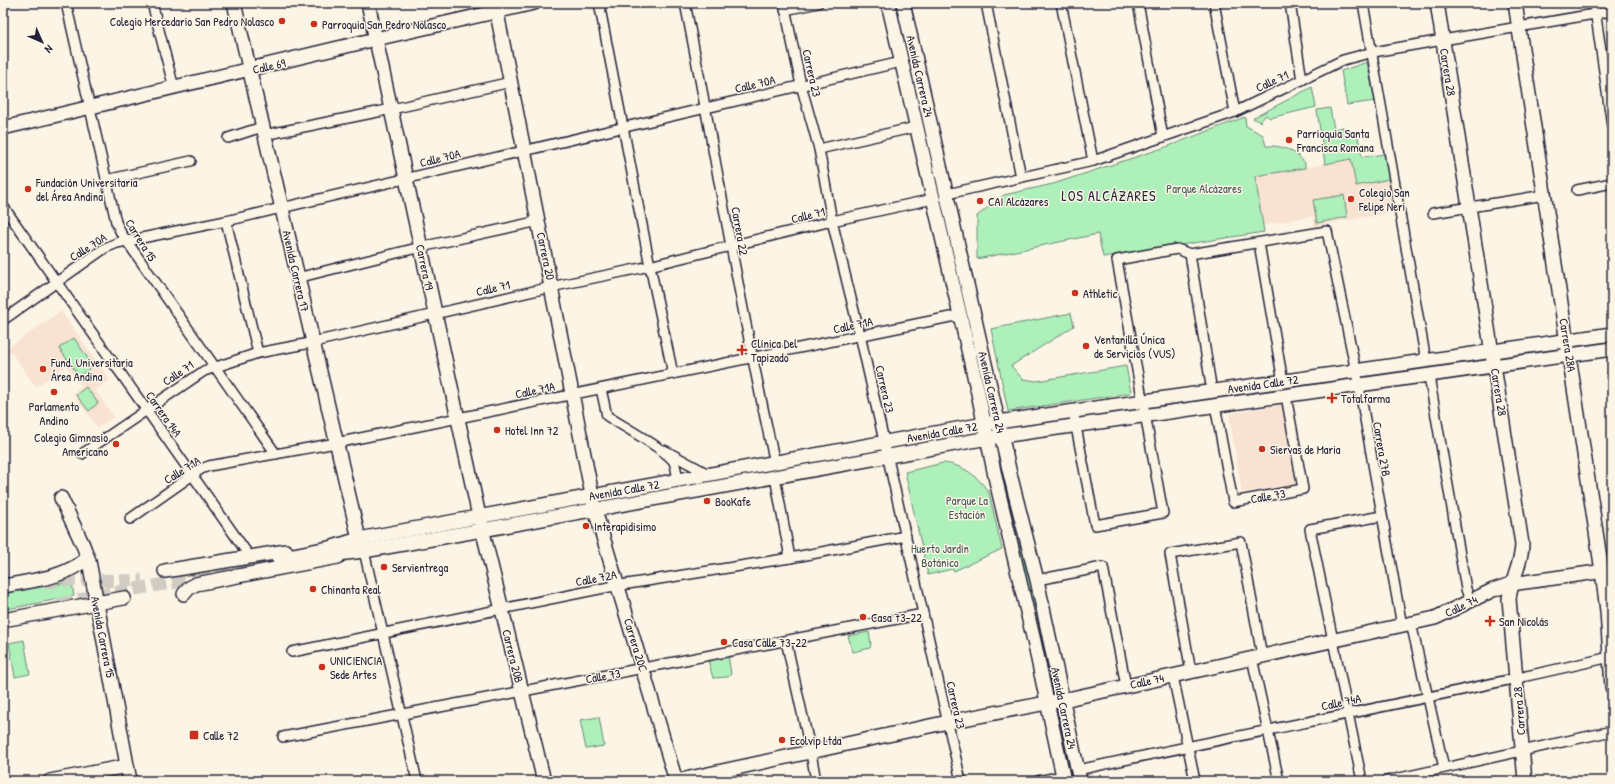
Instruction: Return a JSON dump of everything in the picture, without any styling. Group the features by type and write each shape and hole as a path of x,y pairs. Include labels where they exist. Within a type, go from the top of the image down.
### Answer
{"main road":[{"name":"Avenida Carrera 17","path":"234,3 297,278 361,545"},
{"name":"Carrera 19","path":"368,3 407,179 434,314 482,530"},
{"name":"Calle 69","path":"3,128 375,40 496,8 534,3"},
{"name":"Avenida Carrera 24","path":"888,3 1064,778"},
{"name":"Avenida Carrera 24","path":"903,3 1002,436 1037,580 1079,776"},
{"name":"Carrera 28","path":"1437,3 1522,544 1520,562 1511,584 1509,611 1525,781"},
{"name":"Carrera 28A","path":"1515,3 1570,355 1607,570 1607,611 1612,687"},
{"name":"Carrera 20","path":"496,8 595,510"},
{"name":"Avenida Calle 72","path":"278,561 335,554 361,545 479,516 984,424 1612,334"},
{"name":"Avenida Calle 72","path":"361,545 482,530 988,438 1612,349"},
{"name":"Avenida Carrera 15","path":"61,498 88,558 130,781"},
{"name":"Carrera 20C","path":"595,510 676,781"},
{"name":"Carrera 20B","path":"482,530 544,781"},
{"path":"1011,540 1027,537"},
{"path":"165,571 250,557 361,545"},
{"path":"184,594 189,588 196,584 336,558 361,545"},
{"path":"3,586 63,574 88,558"},
{"name":"Calle 74","path":"676,781 697,779 948,722 1063,700 1406,624 1444,615 1493,590 1511,584 1607,570"},
{"path":"3,620 124,598"},
{"path":"50,781 127,766"}],"street":[{"name":"Carrera 15","path":"66,3 116,222 125,241 276,454"},
{"path":"152,3 174,88"},
{"path":"599,3 650,266 673,374"},
{"name":"Carrera 22","path":"685,3 752,358 775,463"},
{"path":"784,6 818,3"},
{"path":"986,3 1021,177"},
{"path":"1061,3 1093,161"},
{"path":"1138,3 1162,137"},
{"path":"1214,3 1235,112"},
{"path":"1290,3 1302,80"},
{"path":"1363,3 1373,52 1426,361"},
{"path":"1594,3 1612,123"},
{"name":"Carrera 23","path":"784,6 801,85 819,149 832,221 860,335 961,781"},
{"name":"Calle 71","path":"947,194 1093,161 1235,112 1343,60 1373,52 1612,11"},
{"name":"Calle 70A","path":"3,320 105,248 125,241 226,221 901,62"},
{"path":"228,138 392,110 511,82"},
{"path":"819,149 916,127"},
{"path":"106,180 191,161"},
{"path":"1577,190 1612,183"},
{"path":"1433,213 1545,195"},
{"name":"Calle 71","path":"82,454 204,370 214,366 258,353 313,342 552,286 650,266 832,221 933,199"},
{"name":"Carrera 14A","path":"3,206 250,557"},
{"path":"226,221 258,353"},
{"path":"297,278 421,247 539,221"},
{"name":"Carrera 27B","path":"1259,242 1328,231 1359,386 1382,516 1406,624 1428,697 1444,768"},
{"path":"1073,411 1095,525 1163,513 1117,260 1177,249 1190,254 1259,242 1283,382"},
{"path":"1190,254 1212,392"},
{"name":"Calle 71A","path":"130,520 192,476 209,466 336,443 960,315"},
{"path":"1429,376 1466,589 1470,601"},
{"path":"601,389 607,416 654,445 675,454 710,475"},
{"name":"Calle 73","path":"1215,406 1233,502 1303,490 1286,396"},
{"path":"654,445 674,462 678,480"},
{"path":"775,477 790,558"},
{"path":"1362,781 1310,529 1382,516"},
{"name":"Calle 72A","path":"292,652 618,586 790,558 906,536"},
{"path":"1191,672 1170,554 1241,542 1257,657 1269,729 1280,781"},
{"path":"361,545 417,781"},
{"path":"1037,580 1103,567 1126,686"},
{"name":"Calle 73","path":"283,737 923,614"},
{"path":"786,641 816,781"},
{"name":"Calle 74A","path":"1079,776 1188,746 1516,679 1610,657"},
{"path":"1173,676 1195,781"},
{"path":"1386,781 1612,731"},
{"path":"1038,781 1064,778"}],"shaded area":[{"name":"Colegio San Felipe Neri","path":"1385,154 1395,212 1314,226 1313,216 1263,225 1255,176"},
{"name":"Fund. Universitaria Área Andina","path":"61,311 110,380 95,390 114,417 98,428 73,394 82,386 66,366 36,387 8,348"},
{"name":"Siervas de Maria","path":"1282,404 1295,484 1242,493 1229,414"}],"green space":[{"path":"894,3 899,3 980,356 970,334"},
{"path":"1367,62 1375,101 1347,105 1341,71"},
{"path":"1312,87 1316,107 1270,118 1266,115 1260,122 1253,118"},
{"path":"1330,108 1334,129 1343,127 1347,133 1357,132 1362,157 1385,154 1389,179 1356,186 1351,159 1325,164 1317,110"},
{"name":"Parque Alcázares","path":"1245,117 1246,126 1263,135 1266,146 1277,146 1287,149 1301,158 1305,163 1305,168 1255,176 1264,232 1103,257 1098,234 977,259 977,216 1004,195 1053,184 1166,147"},
{"path":"1344,195 1347,217 1317,223 1313,200"},
{"path":"1071,313 1074,326 1011,366 1023,379 1037,381 1126,366 1131,393 1008,411 991,329"},
{"path":"74,338 93,366 79,376 59,348"},
{"path":"86,387 98,403 89,411 76,395"},
{"path":"978,429 980,436 607,504 606,498"},
{"path":"943,463 958,466 970,472 985,487 989,493 1002,549 954,571 952,569 928,575 905,472"},
{"path":"997,466 1000,466 1008,483 1019,531 1013,533"},
{"path":"1022,545 1054,686 1050,687 1017,546"},
{"path":"63,583 72,583 74,596 3,610 3,594"},
{"path":"869,632 871,644 870,648 853,652 848,636"},
{"path":"24,640 30,674 15,677 9,643"},
{"path":"728,655 731,674 728,677 713,678 708,660"},
{"path":"599,717 604,746 586,749 580,720"}],"tunnel":[{"path":"197,573 262,561"},
{"path":"60,604 116,592 208,577"},
{"path":"44,583 69,580 142,580"}],"place":[{"name":"Colegio Mercedario San Pedro Nolasco","path":"282,21"},
{"name":"Parroquia San Pedro Nolasco","path":"314,24"},
{"name":"Parrioquia Santa Francisca Romana","path":"1289,140"},
{"name":"Fundación Universitaria del Área Andina","path":"28,189"},
{"name":"Colegio San Felipe Neri","path":"1351,199"},
{"name":"CAI Alcázares","path":"980,201"},
{"name":"Athletic","path":"1075,293"},
{"name":"Ventanilla Única de Servicios (VUS)","path":"1086,346"},
{"name":"Clínica Del Tapizado","path":"742,350"},
{"name":"Fund. Universitaria Área Andina","path":"43,369"},
{"name":"Parlamento Andino","path":"54,392"},
{"name":"Totalfarma","path":"1332,398"},
{"name":"Hotel Inn 72","path":"497,430"},
{"name":"Colegio Gimnasio Americano","path":"116,444"},
{"name":"Siervas de Maria","path":"1262,449"},
{"name":"BooKafe","path":"707,501"},
{"name":"Interapidisimo","path":"586,526"},
{"name":"Servientrega","path":"384,567"},
{"name":"Chinanta Real","path":"313,589"},
{"name":"Casa 73-22","path":"863,617"},
{"name":"San Nicolás","path":"1490,621"},
{"name":"Casa Calle 73-22","path":"724,642"},
{"name":"UNICIENCIA Sede Artes","path":"322,667"},
{"name":"Calle 72","path":"194,735"},
{"name":"Ecolvip Ltda","path":"782,740"}],"district":[{"name":"LOS ALCÁZARES","path":"1109,195"}],"park label":[{"name":"Parque La Estación","path":"967,507"},
{"name":"Huerto Jardín Botánico","path":"940,555"}]}
